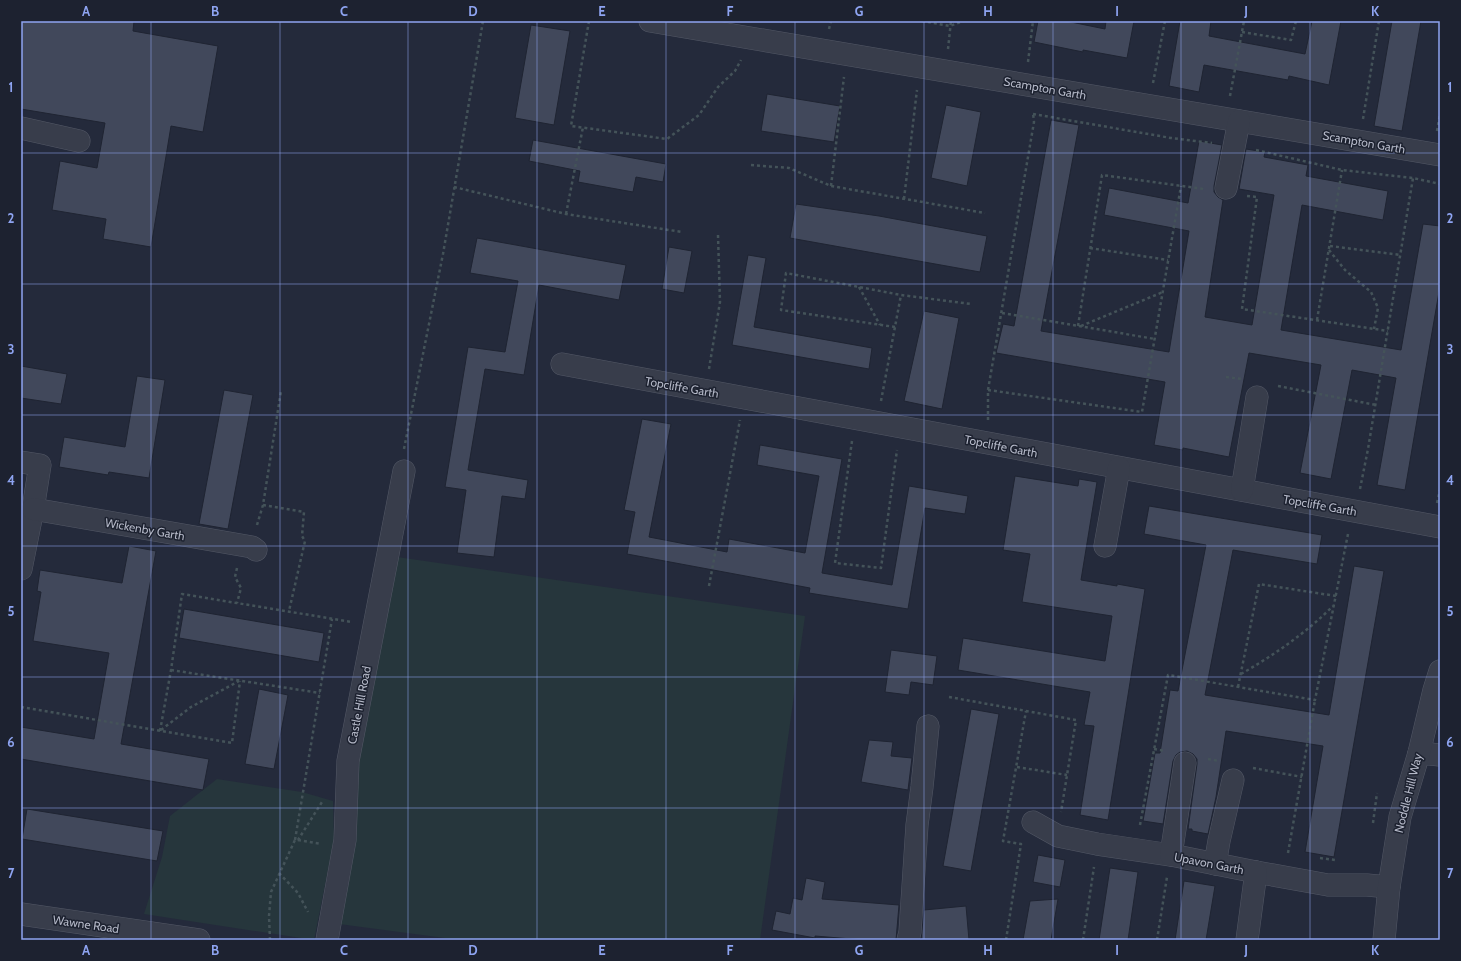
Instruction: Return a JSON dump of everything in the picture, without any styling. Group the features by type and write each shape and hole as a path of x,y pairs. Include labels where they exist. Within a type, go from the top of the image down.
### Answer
{"street":[{"name":"Scampton Garth","path":"650,21 1440,155"},
{"path":"1226,191 1233,120"},
{"path":"21,128 80,141"},
{"name":"Topcliffe Garth","path":"562,364 1440,527"},
{"path":"1242,490 1259,388"},
{"path":"21,462 40,465 21,569"},
{"path":"1105,546 1120,468"},
{"name":"Castle Hill Road","path":"328,933 345,840 348,761 404,471"},
{"name":"Wickenby Garth","path":"33,509 251,542"},
{"name":"Noddle Hill Way","path":"1384,940 1389,887 1400,817 1440,671"},
{"path":"908,940 910,932 917,825 928,726"},
{"path":"1419,752 1440,755"},
{"path":"1171,855 1185,763"},
{"path":"1215,864 1233,780"},
{"name":"Upavon Garth","path":"1033,822 1058,836 1097,844 1171,855 1328,885 1367,885 1389,887"},
{"path":"1247,940 1256,872"},
{"name":"Wawne Road","path":"21,914 199,940"}],"path":[{"path":"404,471 402,457 443,254 483,21"},
{"path":"589,21 571,126 667,139 699,114 718,87 735,71 752,38"},
{"path":"922,21 950,26 963,21"},
{"path":"989,443 988,390 1034,122 1031,85 1033,21"},
{"path":"1149,106 1165,21"},
{"path":"1233,120 1244,21"},
{"path":"1242,32 1291,40 1296,21"},
{"path":"1360,141 1379,21"},
{"path":"830,186 847,54"},
{"path":"904,199 920,67"},
{"path":"566,214 583,128"},
{"path":"751,165 789,168 830,186 985,213"},
{"path":"1317,320 1342,170"},
{"path":"1079,326 1102,175 1226,191 1258,197 1242,309 1388,331"},
{"path":"1288,853 1315,700 1348,533 1356,511 1376,404 1413,178"},
{"path":"988,390 1142,412 1181,186"},
{"path":"454,187 566,214 682,232"},
{"path":"705,391 720,302 718,235"},
{"path":"1330,246 1401,255"},
{"path":"1090,248 1168,260"},
{"path":"1329,250 1345,270 1371,292 1378,308 1374,329"},
{"path":"894,327 781,310 786,273 901,295 970,304"},
{"path":"859,287 881,325"},
{"path":"1079,326 1163,292"},
{"path":"877,423 901,295"},
{"path":"1002,313 1155,339"},
{"path":"1226,376 1259,388 1376,404"},
{"path":"237,603 241,588 235,577 251,542 263,505 281,391"},
{"path":"709,586 744,398"},
{"path":"856,419 835,563 881,568 900,427"},
{"path":"263,505 304,512 302,536 305,541 288,611"},
{"path":"1238,687 1259,584 1336,596"},
{"path":"160,731 182,594 374,626"},
{"path":"1241,674 1264,661 1316,623 1334,606"},
{"path":"270,940 269,916 271,892 295,840 332,619"},
{"path":"171,670 320,693"},
{"path":"1140,825 1168,675 1315,700"},
{"path":"21,706 232,743 240,681"},
{"path":"160,731 191,707 240,681"},
{"path":"949,697 1076,720 1061,814"},
{"path":"1017,767 1067,775"},
{"path":"295,840 298,840 327,794 347,791"},
{"path":"1132,824 1174,832"},
{"path":"1083,940 1097,844"},
{"path":"1280,852 1296,854"},
{"path":"1157,940 1171,855"},
{"path":"1317,857 1339,860"},
{"path":"279,873 298,893 314,925 328,933"}],"shaded area":[{"path":"397,557 805,616 760,940 460,940 339,924 357,765"},
{"path":"217,779 302,792 333,801 334,840 314,940 144,914 162,857 170,816"}],"building":[{"path":"21,21 134,21 133,31 218,46 203,132 171,126 151,247 103,239 106,219 52,210 60,161 97,168 105,123 21,109"},
{"path":"1038,21 1066,21 1105,29 1106,21 1134,21 1127,58 1083,50 1083,52 1034,42"},
{"path":"1180,21 1211,21 1209,36 1305,54 1312,21 1341,21 1329,85 1289,76 1288,80 1204,65 1199,92 1169,86"},
{"path":"1392,21 1421,21 1402,131 1374,126"},
{"path":"531,25 570,31 554,125 515,118"},
{"path":"767,94 840,106 834,142 761,131"},
{"path":"946,105 981,112 967,186 931,178"},
{"path":"1051,120 1079,125 1041,331 1169,352 1189,231 1104,215 1109,188 1188,203 1199,141 1222,145 1214,192 1223,200 1205,317 1252,325 1274,195 1239,189 1246,149 1265,152 1264,157 1308,165 1306,176 1388,191 1383,220 1302,205 1281,330 1401,350 1423,224 1440,226 1440,286 1405,490 1377,485 1396,378 1352,370 1331,479 1300,473 1321,365 1249,353 1229,457 1183,448 1183,450 1154,445 1165,382 996,353 1003,324 1014,326"},
{"path":"533,140 666,164 663,182 636,177 633,192 578,182 580,171 529,161"},
{"path":"796,204 879,216 987,236 980,272 790,238"},
{"path":"477,238 626,265 619,300 539,285 524,375 485,369 468,470 528,480 525,499 502,496 494,557 457,553 466,490 445,487 468,347 505,352 518,281 470,273"},
{"path":"669,247 692,251 684,293 662,289"},
{"path":"748,255 766,258 754,327 872,348 869,369 732,345"},
{"path":"924,311 959,318 942,409 904,401"},
{"path":"21,366 67,374 61,404 21,398"},
{"path":"137,376 165,380 149,478 109,472 108,475 59,467 64,437 125,447"},
{"path":"224,390 253,395 228,529 199,524"},
{"path":"642,419 671,424 649,537 727,552 729,539 805,553 819,476 757,465 760,445 842,459 822,573 892,585 909,486 968,496 965,514 925,508 908,609 809,593 810,588 627,554 635,512 624,510"},
{"path":"1015,476 1078,486 1079,479 1097,482 1081,580 1145,589 1108,820 1080,815 1094,726 1084,725 1090,692 958,670 963,638 1105,661 1112,616 1022,602 1030,554 1003,550"},
{"path":"1149,506 1322,535 1317,564 1233,550 1205,695 1329,715 1354,566 1384,571 1334,857 1305,852 1323,746 1226,731 1216,797 1208,834 1188,829 1197,759 1193,754 1187,751 1180,752 1176,755 1173,761 1163,824 1143,821 1155,753 1160,753 1170,690 1178,691 1206,545 1144,534"},
{"path":"129,546 156,551 121,744 209,759 203,790 21,759 21,727 94,739 109,653 33,641 41,592 37,591 40,570 122,583"},
{"path":"184,609 324,633 319,662 179,638"},
{"path":"891,650 937,656 933,685 911,682 909,695 885,692"},
{"path":"259,689 288,695 274,769 245,764"},
{"path":"971,709 999,714 971,871 943,866"},
{"path":"869,740 893,742 891,756 912,758 908,790 861,782"},
{"path":"27,809 163,831 157,861 22,839"},
{"path":"1038,855 1065,860 1060,887 1033,882"},
{"path":"1110,868 1138,872 1128,940 1099,940"},
{"path":"806,878 825,882 822,899 899,905 896,940 864,940 815,936 815,938 772,930 776,911 790,914 793,898 802,900"},
{"path":"1184,881 1215,886 1206,940 1175,940"},
{"path":"1058,899 1051,940 1023,940 1030,901"},
{"path":"966,906 969,940 921,940 924,910"}]}
